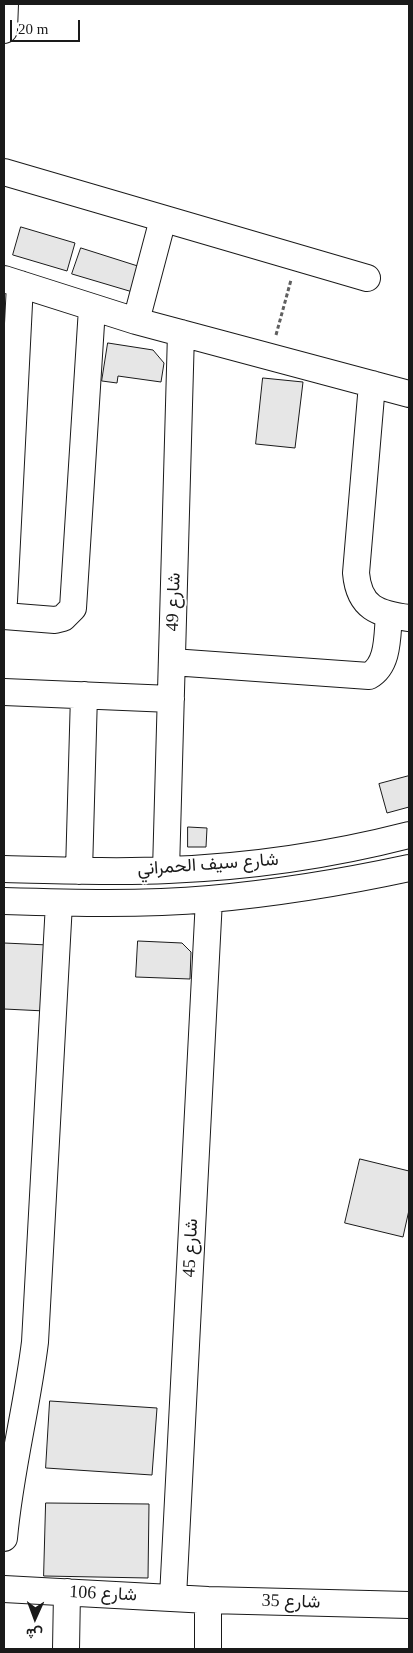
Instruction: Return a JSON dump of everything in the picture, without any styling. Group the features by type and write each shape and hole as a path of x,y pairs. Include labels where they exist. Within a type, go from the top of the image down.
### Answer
{"street":[{"path":"4,30 6,4"},
{"path":"4,172 367,278"},
{"path":"136,321 163,218"},
{"path":"4,601 12,282 136,321 409,394"},
{"path":"4,616 55,620 63,618 72,608 92,308"},
{"name":"شارع 49","path":"166,870 181,333"},
{"path":"172,662 369,676 376,672 382,664 399,617 378,612 361,596 356,573 372,384"},
{"path":"4,692 171,699"},
{"path":"79,870 84,695"},
{"name":"شارع سيف الحمراني","path":"4,869 166,870 227,867 280,860 409,835"},
{"name":"شارع سيف الحمراني","path":"4,901 59,903 209,899 284,891 409,868"},
{"name":"شارع 45","path":"173,1597 209,899"},
{"path":"4,1538 13,1464 28,1401 35,1342 59,903"},
{"name":"شارع 106","path":"4,1589 173,1597"},
{"path":"66,1649 67,1592"},
{"name":"شارع 35","path":"173,1597 208,1600 409,1605"},
{"path":"208,1600 208,1649"},
{"path":"379,1605 409,1618"}],"path":[{"path":"270,357 298,257"}],"building":[{"path":"21,227 75,243 67,271 13,255"},
{"path":"81,248 144,268 136,293 72,274"},
{"path":"108,343 153,350 164,363 161,382 118,376 117,383 102,381"},
{"path":"263,378 303,382 295,448 256,444"},
{"path":"409,776 409,807 387,813 379,784"},
{"path":"188,827 207,828 206,847 188,847"},
{"path":"138,941 182,943 191,952 190,979 136,977"},
{"path":"4,943 48,945 45,1011 4,1009"},
{"path":"360,1159 409,1171 409,1210 403,1237 345,1223"},
{"path":"50,1401 157,1408 152,1475 46,1468"},
{"path":"46,1503 149,1504 148,1578 44,1576"}]}
